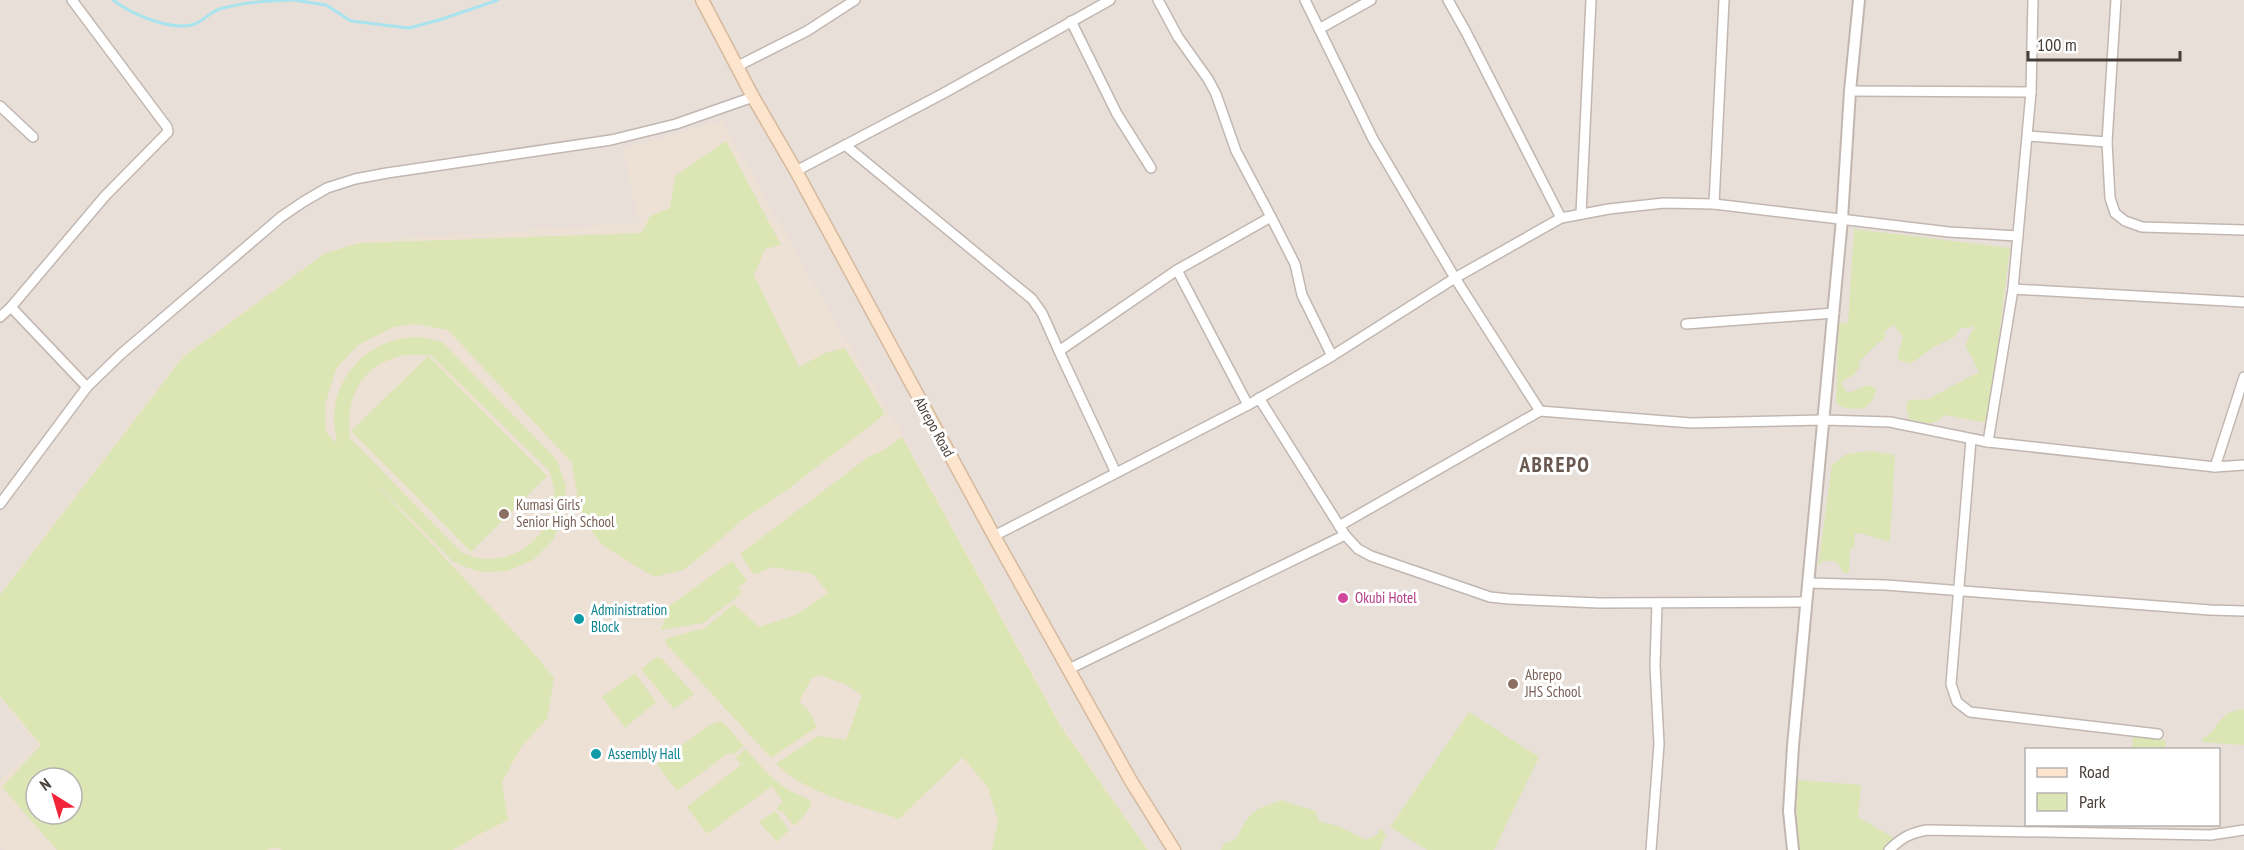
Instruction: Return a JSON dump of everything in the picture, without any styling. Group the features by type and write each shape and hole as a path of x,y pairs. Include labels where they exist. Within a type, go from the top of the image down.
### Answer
{"main road":[{"name":"Abrepo Road","path":"702,0 736,67 796,171 994,536 1131,781 1174,850"}],"street":[{"path":"0,317 105,196 168,132 167,126 72,0"},
{"path":"736,67 807,31 855,0"},
{"path":"796,171 1110,0"},
{"path":"1158,0 1178,36 1208,79 1236,151 1295,264 1302,296 1332,356"},
{"path":"1305,0 1373,139 1455,278 1540,411"},
{"path":"1319,29 1371,0"},
{"path":"1448,0 1561,218"},
{"path":"1581,214 1591,0"},
{"path":"1714,204 1724,0"},
{"path":"1793,850 1789,812 1806,602 1834,313 1859,0"},
{"path":"1988,442 2013,289 2028,136 2033,0"},
{"path":"2116,0 2107,142 2110,198 2115,213 2125,221 2142,227 2244,230"},
{"path":"1071,21 1117,114 1151,168"},
{"path":"1850,91 2031,92"},
{"path":"0,504 87,387 121,354 281,217 327,188 355,179 409,169 611,140 676,124 753,97"},
{"path":"0,105 33,137"},
{"path":"2028,136 2107,142"},
{"path":"845,145 1032,300 1042,314 1116,473"},
{"path":"994,536 1248,405 1332,356 1455,278 1561,218 1664,203 1714,204 1949,232 2018,236"},
{"path":"1059,351 1177,270 1271,217"},
{"path":"1177,270 1248,405"},
{"path":"2013,289 2244,302"},
{"path":"11,307 87,387"},
{"path":"1686,324 1834,313"},
{"path":"2215,467 2244,377"},
{"path":"1259,398 1345,535 1358,549 1371,556 1490,597 1577,602 1806,602"},
{"path":"1339,526 1540,411 1691,423 1824,420 1890,422 1971,440 2215,467 2244,465"},
{"path":"1971,440 1950,684 1957,702 1970,712 2158,734"},
{"path":"1069,669 1345,535"},
{"path":"1808,583 1886,585 2244,611"},
{"path":"1651,850 1659,744 1655,666 1656,603"},
{"path":"1889,850 1898,840 1911,833 1927,830 2211,834 2244,830"}],"shaded area":[{"path":"0,0 2244,0 2244,850 0,850"},
{"name":"Kumasi Girls' Senior High School","path":"722,121 840,330 903,435 1062,725 1149,850 4,850 0,845 0,779 38,745 0,699 0,593 182,356 324,253 359,241 639,223 623,149"}],"green space":[{"path":"726,141 781,245 765,249 754,275 799,367 825,353 845,348 885,414 787,490 741,521 683,570 654,577 602,545 581,517 572,463 448,330 416,324 394,327 358,345 336,369 325,405 326,432 337,444 334,420 336,401 341,386 358,361 370,351 399,339 415,337 442,342 557,460 566,487 564,514 553,540 533,560 507,571 479,572 453,562 357,464 531,650 554,678 547,719 521,747 502,782 508,820 453,850 282,850 277,847 266,850 57,850 36,826 84,826 84,766 24,766 24,812 2,787 41,745 0,696 0,595 183,357 324,254 359,243 642,233 650,216 670,208 675,176","holes":["403,355 430,355 549,470 554,493 553,507 548,520 533,541 511,555 481,559 462,553 350,438 353,398 368,373 380,364"]},
{"path":"1854,229 2010,248 1988,423 1944,415 1933,423 1919,422 1909,419 1906,406 1909,400 1928,399 1979,372 1965,345 1973,329 1976,330 1973,326 1961,328 1954,337 1932,348 1910,364 1897,359 1903,337 1894,325 1885,331 1884,340 1859,361 1860,368 1841,382 1847,393 1869,385 1877,389 1871,402 1865,408 1854,409 1843,407 1836,402 1839,323 1848,323"},
{"path":"428,356 547,476 471,552 351,431"},
{"path":"902,437 1061,727 1148,850 992,850 998,821 988,788 963,757 899,819 818,791 789,775 776,764 818,736 846,740 862,695 845,684 819,675 811,679 799,702 809,711 817,727 771,758 666,644 665,639 705,628 734,604 759,627 796,615 828,593 813,574 772,567 754,575 740,554 868,457 884,450"},
{"path":"1871,451 1895,455 1890,541 1855,533 1854,548 1850,549 1849,573 1843,573 1834,561 1822,561 1818,567 1832,465 1846,454"},
{"path":"732,561 747,580 739,588 742,593 703,623 661,630 669,606"},
{"path":"657,657 661,658 694,694 674,709 641,669"},
{"path":"635,673 656,702 625,728 602,697"},
{"path":"2244,709 2244,745 2203,742 2202,738 2212,732 2222,718 2234,711"},
{"path":"1469,712 1539,757 1494,850 1427,850 1390,827"},
{"path":"722,721 744,746 733,755 730,752 677,791 657,764 709,725"},
{"path":"2133,737 2166,740 2165,748 2132,748"},
{"path":"746,749 777,781 792,792 811,801 810,808 796,825 793,825 783,812 776,809 783,802 772,786 707,834 687,807 741,765 736,757"},
{"path":"1799,780 1861,785 1858,817 1896,839 1885,850 1798,850 1794,797"},
{"path":"1283,800 1316,811 1318,821 1338,826 1366,840 1378,834 1381,828 1386,835 1380,850 1221,850 1223,844 1236,839 1245,822 1254,812"},
{"path":"775,811 789,830 777,842 759,822"}],"waterway":[{"path":"113,0 141,16 175,26 195,24 223,8 266,1 292,0"},
{"path":"294,0 326,5 351,21 409,28 498,0"}],"place":[{"name":"Kumasi Girls' Senior High School","path":"504,514"},
{"name":"Okubi Hotel","path":"1343,598"},
{"name":"Administration Block","path":"579,619"},
{"name":"Abrepo JHS School","path":"1513,684"},
{"name":"Assembly Hall","path":"596,754"}],"district":[{"name":"ABREPO","path":"1555,465"}]}
